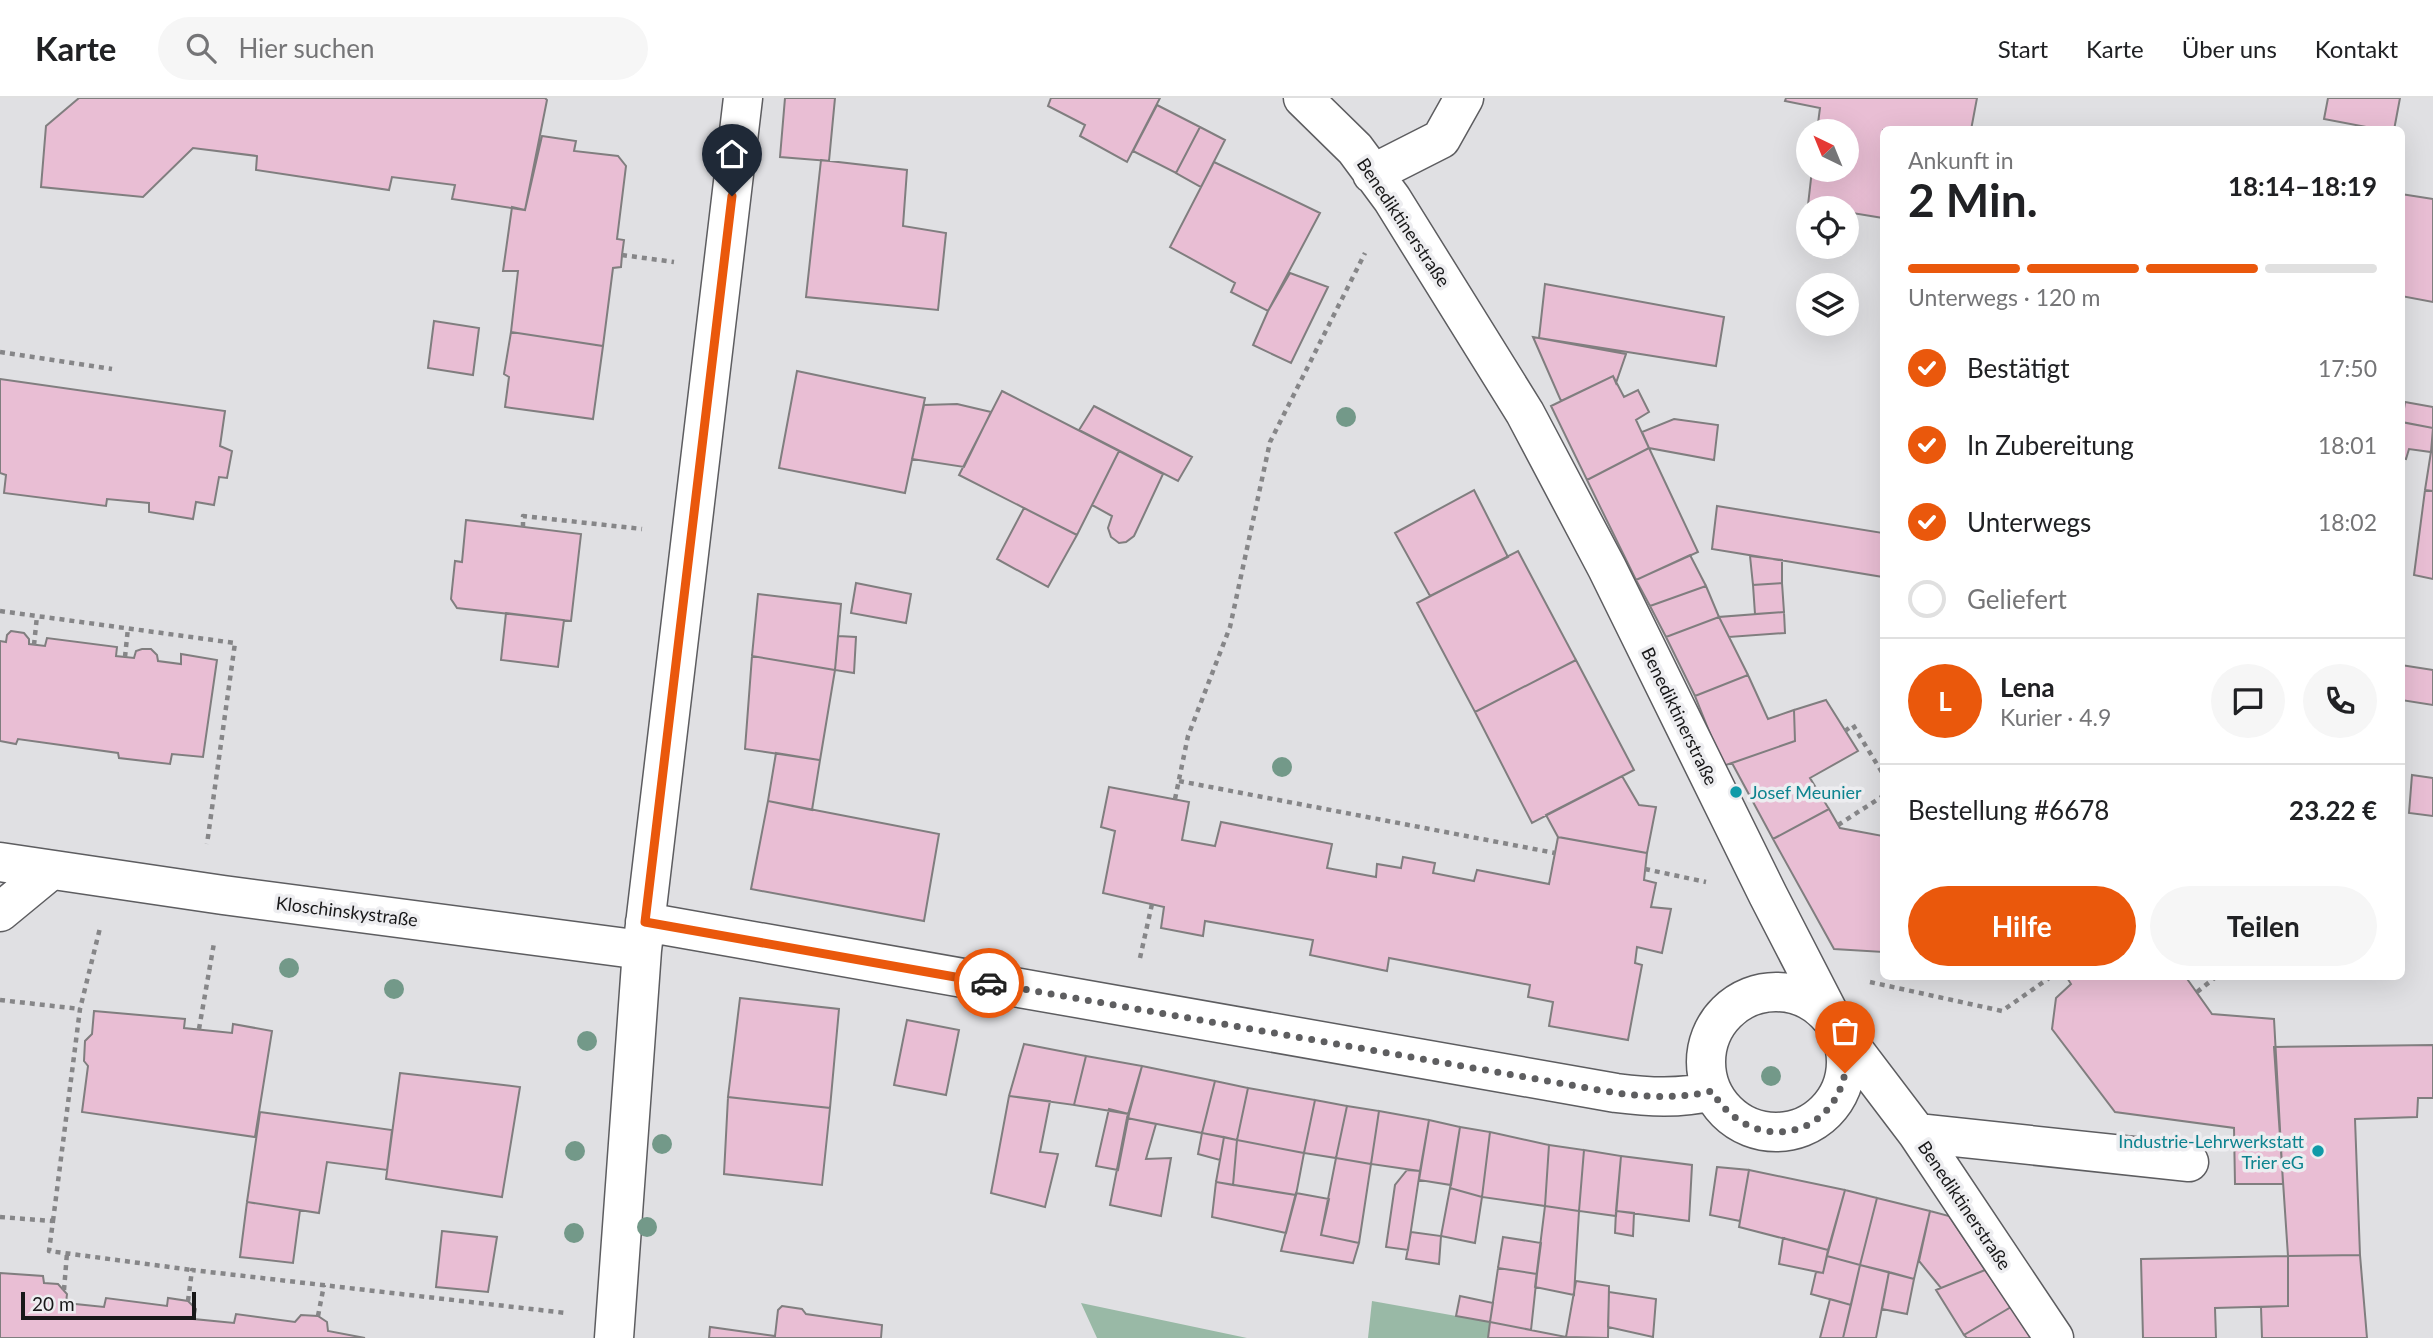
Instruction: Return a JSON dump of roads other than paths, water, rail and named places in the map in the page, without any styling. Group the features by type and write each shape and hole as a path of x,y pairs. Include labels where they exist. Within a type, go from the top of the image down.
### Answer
{"street":[{"path":"615,1328 644,936 743,98"},
{"name":"Benediktinerstraße","path":"1303,98 1355,149 1382,187 1525,413 1607,568 1835,1025 1917,1133 2054,1338"},
{"path":"1382,187 1441,139 1464,98"},
{"name":"Kloschinskystraße","path":"0,862 223,895 644,936 1616,1093 1693,1096 1712,1091"},
{"path":"0,912 51,870"},
{"path":"1766,992 1786,993 1814,1003 1835,1025 1845,1052 1843,1082 1829,1109 1814,1122 1786,1132 1746,1126 1730,1115 1712,1091 1706,1062 1709,1042 1717,1024 1738,1003 1766,992"},
{"path":"1917,1133 2189,1163"}],"place":[{"name":"Josef Meunier","path":"1736,792"},
{"name":"Industrie-Lehrwerkstatt Trier eG","path":"2318,1151"}]}
